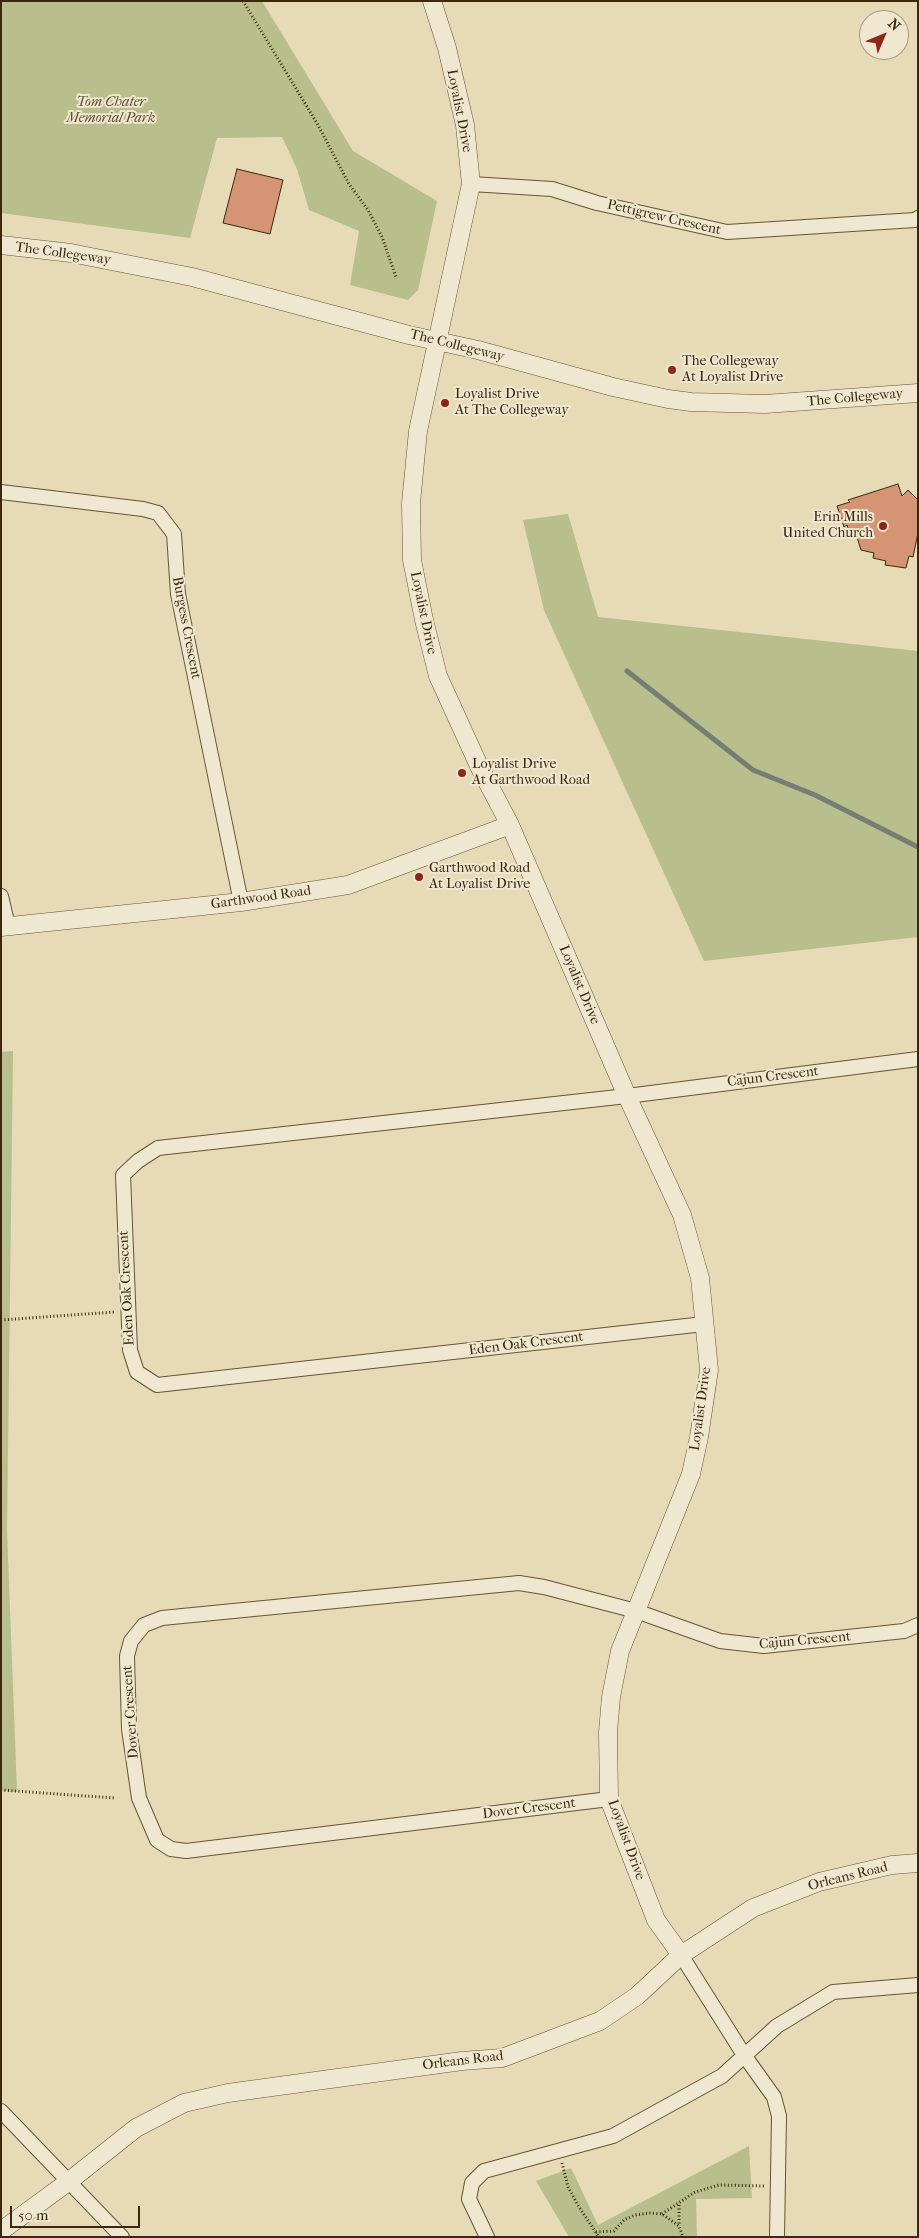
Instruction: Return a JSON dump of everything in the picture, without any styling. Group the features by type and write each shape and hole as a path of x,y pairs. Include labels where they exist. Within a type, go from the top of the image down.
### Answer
{"street":[{"name":"Loyalist Drive","path":"432,1 447,48 465,125 471,184 418,431 411,503 412,560 424,620 438,676 480,768 510,825 627,1096 682,1215 700,1278 709,1370 691,1474 620,1651 611,1697 608,1732 609,1800 656,1920 681,1955"},
{"name":"Pettigrew Crescent","path":"471,184 552,189 597,203 727,232 915,220 918,218"},
{"name":"The Collegeway","path":"1,246 71,254 192,277 636,392 691,402 765,404 918,393"},
{"name":"Burgess Crescent","path":"1,492 158,513 174,534 175,572 178,594 241,902"},
{"name":"Garthwood Road","path":"5,926 241,902 348,885 510,825"},
{"path":"1,896 5,926"},
{"name":"Cajun Crescent","path":"627,1096 918,1059"},
{"name":"Eden Oak Crescent","path":"627,1096 158,1148 138,1161 123,1175 130,1350 136,1372 157,1385 704,1324"},
{"name":"Dover Crescent","path":"609,1800 186,1851 171,1849 157,1840 139,1798 129,1729 127,1656 131,1641 144,1625 162,1618 519,1583 544,1587 636,1611"},
{"name":"Cajun Crescent","path":"636,1611 720,1642 764,1646 904,1632 918,1625"},
{"name":"Orleans Road","path":"1,2231 68,2182 136,2128 184,2103 228,2093 462,2061 502,2058 600,2021 637,1996 681,1955 753,1908 819,1882 892,1865 918,1862"},
{"path":"681,1955 744,2055 774,2097 779,2116 777,2237"},
{"path":"487,2237 469,2199 469,2191 476,2176 484,2171 613,2136 722,2076 777,2026 833,1992 918,1985"},
{"path":"1,2112 122,2237"}],"path":[{"path":"242,1 318,125 349,184 368,210 382,237 396,277"},
{"path":"1,1320 128,1311"},
{"path":"1,1790 115,1798"},
{"path":"559,2151 568,2187 599,2237"},
{"path":"662,2214 679,2205 695,2192 719,2185 778,2186"},
{"path":"679,2205 679,2226 683,2237"},
{"path":"612,2237 614,2231 624,2220 648,2213 662,2214 679,2226"},
{"path":"596,2232 614,2231"}],"green space":[{"name":"Tom Chater Memorial Park","path":"1,1 262,1 353,151 437,201 418,290 408,300 350,285 359,231 309,210 297,169 282,137 217,138 190,238 1,213"},
{"path":"568,514 598,617 918,651 918,937 704,961 544,610 523,520"},
{"path":"13,1051 7,1531 17,1792 1,1791 1,1052"},
{"path":"749,2146 752,2198 696,2199 697,2237 569,2237 536,2181 571,2168 598,2225"}],"building":[{"path":"237,169 283,180 270,234 223,223"},
{"name":"Erin Mills United Church","path":"898,484 902,496 908,490 918,500 918,533 913,557 909,556 906,568 885,565 886,561 873,558 874,553 861,550 856,534 851,536 847,525 844,527 837,506 850,502 848,500"}],"waterway":[{"path":"627,671 753,770 815,795 918,847"}],"place":[{"name":"The Collegeway At Loyalist Drive","path":"672,370"},
{"name":"Loyalist Drive At The Collegeway","path":"445,403"},
{"name":"Erin Mills United Church","path":"883,526"},
{"name":"Loyalist Drive At Garthwood Road","path":"462,773"},
{"name":"Garthwood Road At Loyalist Drive","path":"419,877"}]}
